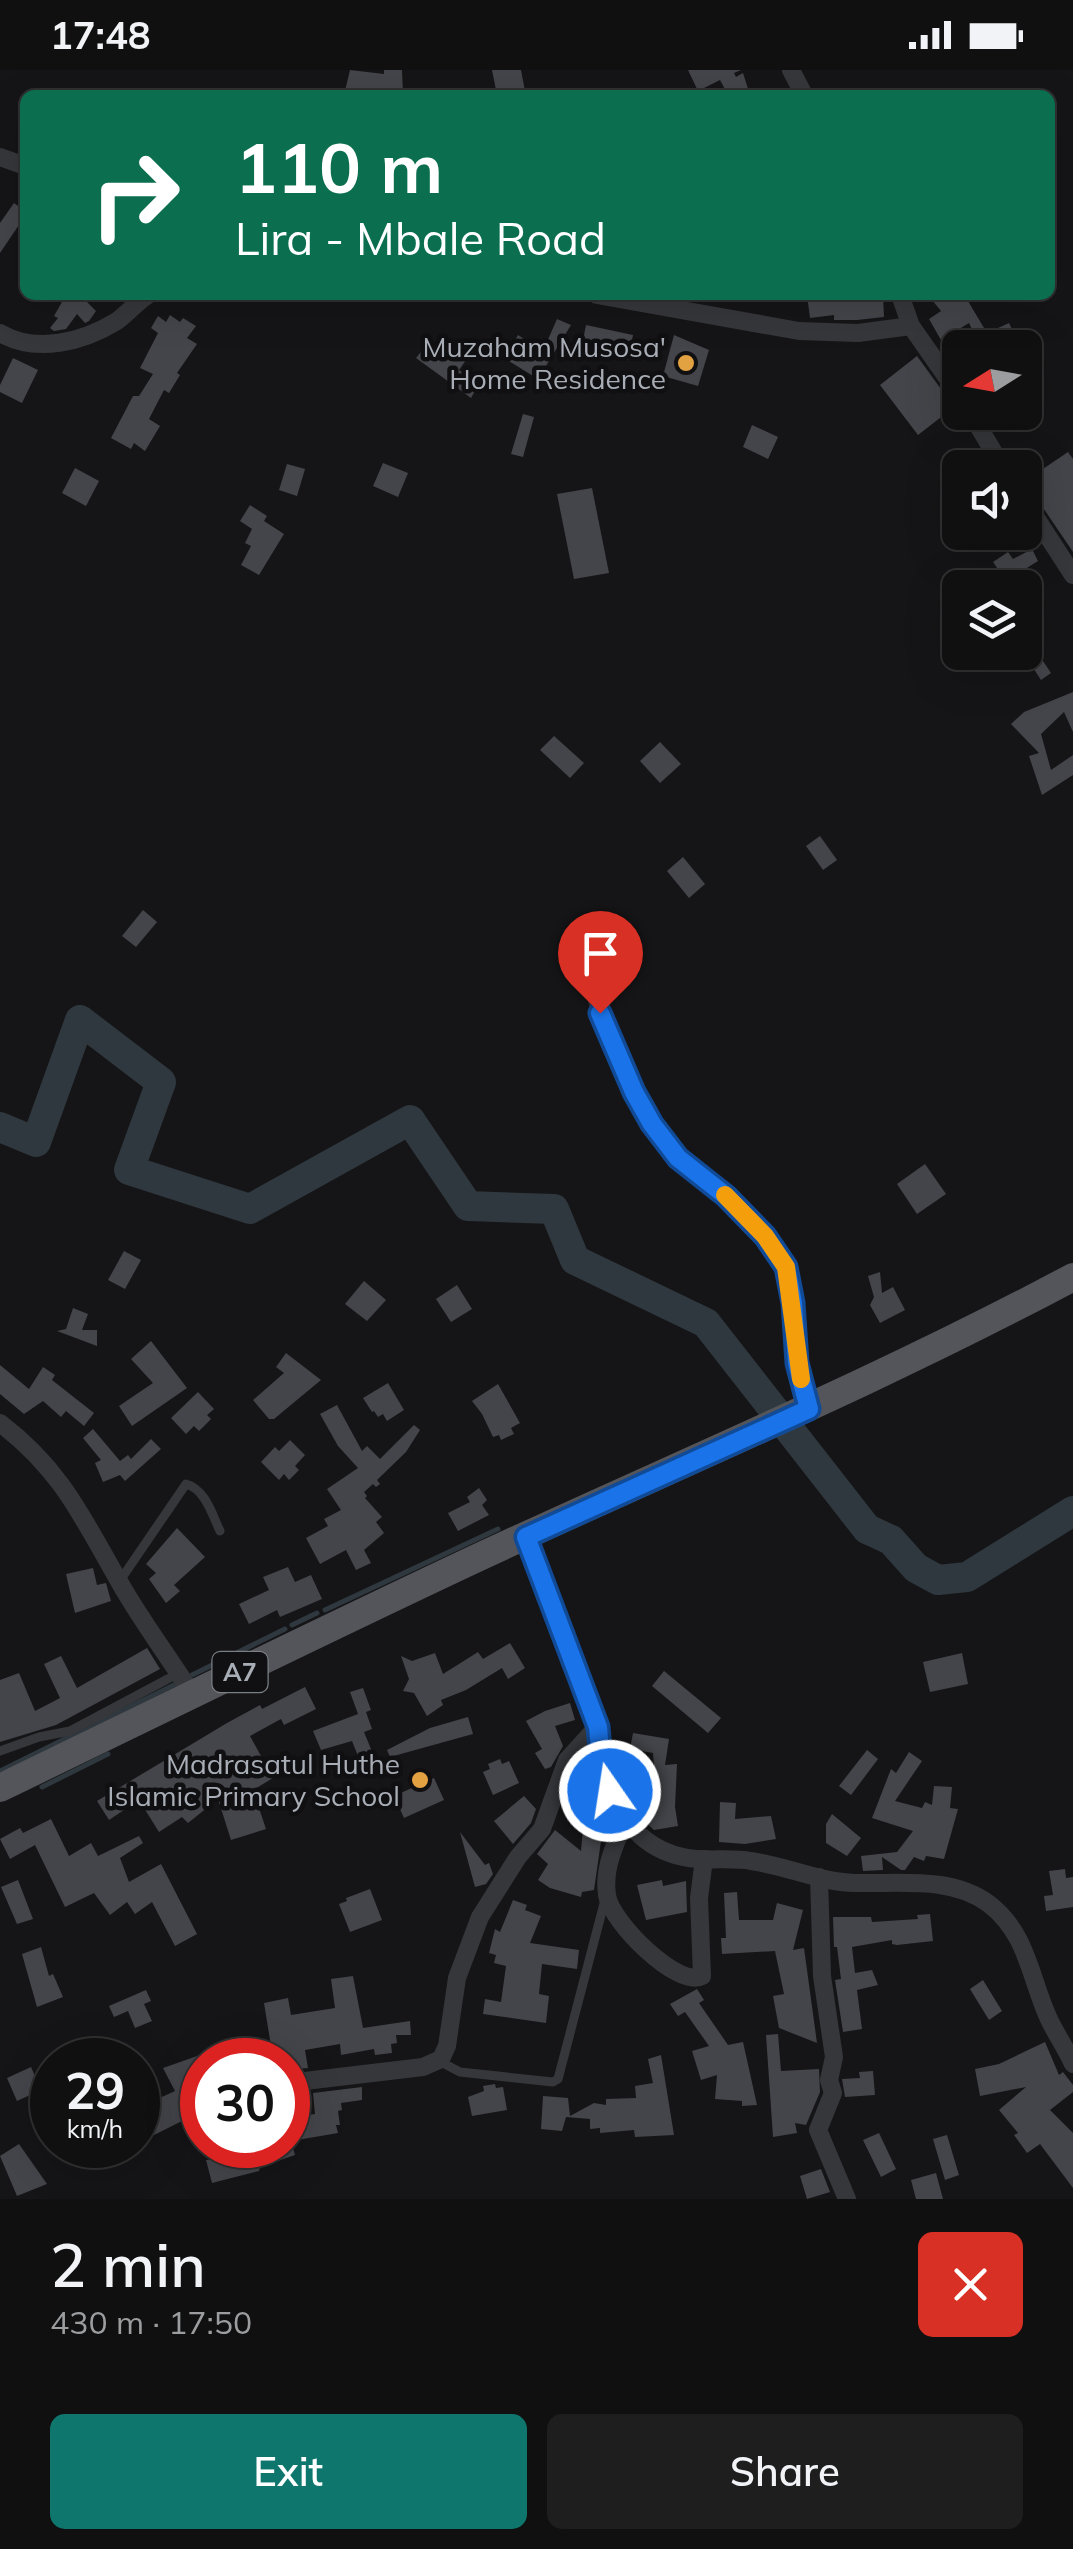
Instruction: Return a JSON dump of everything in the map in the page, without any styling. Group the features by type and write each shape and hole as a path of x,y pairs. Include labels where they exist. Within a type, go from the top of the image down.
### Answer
{"main road":[{"name":"A7","path":"0,1788 186,1684 799,1414 1073,1278"}],"street":[{"path":"0,334 40,345 76,340 118,320 142,300"},
{"path":"625,300 799,331 858,333 912,326"},
{"path":"902,300 912,326 942,370"},
{"path":"1042,527 1073,575"},
{"path":"578,938 600,1013 652,1124 678,1158 726,1196 765,1236 786,1267 793,1303 799,1414"},
{"path":"0,1423 45,1462 66,1490 90,1525 119,1582 186,1684"},
{"path":"526,1537 598,1727 601,1760 610,1791 625,1820 646,1841 678,1856 751,1861 830,1882 942,1885 958,1888 989,1904 1018,1938 1048,2016 1073,2064"},
{"path":"310,2080 439,2062 448,2046 457,1978 480,1918 518,1857 542,1830 567,1760 598,1727"},
{"path":"625,1820 606,1869 610,1907 630,1934 676,1974 698,1979 703,1966 699,1898 704,1859"},
{"path":"819,1877 822,1976 834,2058 829,2080 833,2093 818,2130 848,2199"}],"lane":[{"path":"119,1582 186,1484 194,1486 204,1498 220,1531"},
{"path":"0,1751 39,1736 70,1731 186,1684"},
{"path":"439,2062 460,2072 553,2082 558,2079 606,1893"}],"building":[{"path":"350,70 384,74 384,70 402,70 403,90 345,90"},
{"path":"492,70 521,70 525,90 496,90"},
{"path":"688,70 741,70 734,73 736,77 743,73 748,90 725,90 720,80 698,90"},
{"path":"14,203 20,207 20,223 0,253 0,223"},
{"path":"63,300 85,300 96,311 85,323 77,314 66,329 54,331 50,328 58,318 54,316"},
{"path":"808,300 883,300 884,317 810,318"},
{"path":"932,300 967,300 985,330 972,330 969,323 957,330 942,330 941,340 929,319 941,311"},
{"path":"170,315 196,326 187,338 197,344 149,419 160,426 145,451 134,443 131,449 111,438 133,396 139,396 153,374 140,368 158,333 151,328 158,316 166,322"},
{"path":"557,319 571,325 538,379 504,358 518,335 543,351"},
{"path":"1009,323 1012,330 994,330"},
{"path":"586,325 633,335 628,360 581,350"},
{"name":"Muzaham Musosa' Home Residence","path":"674,335 709,350 698,386 663,376"},
{"path":"442,344 466,360 459,370 480,382 471,398 416,358 424,348 434,355"},
{"path":"917,356 942,390 942,416 918,435 880,385"},
{"path":"13,358 38,370 22,403 0,392"},
{"path":"523,414 534,417 523,457 511,454"},
{"path":"752,425 778,437 768,459 743,447"},
{"path":"1068,452 1073,459 1073,552 1042,506 1042,470"},
{"path":"383,463 408,473 398,497 373,486"},
{"path":"287,464 305,469 297,496 279,490"},
{"path":"75,468 99,481 86,506 62,493"},
{"path":"592,488 609,573 574,579 557,494"},
{"path":"250,505 267,516 264,521 284,534 259,575 241,565 251,546 245,543 252,529 240,521"},
{"path":"1032,550 1038,561 1024,570 998,570 993,562 1008,552 1013,559"},
{"path":"1042,660 1051,673 1041,680 1034,670 1042,670"},
{"path":"1073,692 1073,732 1064,712 1041,734 1051,770 1073,755 1073,775 1042,795 1029,756 1039,753 1011,724 1024,712"},
{"path":"554,736 584,763 570,778 540,750"},
{"path":"660,742 681,764 660,783 640,761"},
{"path":"820,836 837,860 823,870 806,846"},
{"path":"683,857 705,884 689,898 667,871"},
{"path":"143,910 157,922 136,947 122,936"},
{"path":"925,1164 946,1194 917,1214 897,1184"},
{"path":"124,1251 141,1260 125,1289 108,1280"},
{"path":"880,1272 882,1293 893,1287 905,1310 880,1323 870,1305 874,1297 868,1276"},
{"path":"364,1281 386,1300 367,1321 345,1304"},
{"path":"457,1285 472,1309 451,1322 436,1299"},
{"path":"73,1308 88,1314 82,1330 97,1330 97,1346 57,1331 66,1329"},
{"path":"151,1341 187,1388 132,1426 119,1406 153,1383 131,1359"},
{"path":"286,1353 321,1380 269,1419 253,1400 284,1373 276,1367"},
{"path":"0,1365 29,1389 43,1367 55,1375 52,1380 94,1413 84,1426 66,1411 61,1417 43,1401 24,1414 0,1394"},
{"path":"388,1383 404,1410 387,1421 383,1414 378,1417 372,1412 363,1398"},
{"path":"498,1384 520,1423 511,1428 514,1434 501,1440 499,1435 493,1437 472,1401"},
{"path":"198,1392 214,1409 207,1415 211,1419 199,1431 194,1426 186,1434 171,1418"},
{"path":"337,1405 362,1451 367,1446 380,1459 414,1425 420,1430 406,1452 377,1480 380,1484 373,1484 364,1492 382,1517 376,1522 384,1533 364,1550 371,1563 356,1570 346,1550 320,1564 306,1538 328,1526 324,1519 341,1510 327,1489 358,1468 338,1446 320,1414"},
{"path":"93,1429 120,1461 128,1455 131,1459 151,1439 161,1449 125,1481 120,1475 103,1482 95,1463 101,1460 83,1438"},
{"path":"290,1440 305,1455 295,1466 299,1470 289,1480 284,1474 279,1480 261,1462 275,1447 279,1451"},
{"path":"479,1488 487,1500 482,1505 489,1515 458,1531 448,1513 470,1502 467,1497"},
{"path":"177,1528 205,1557 174,1585 180,1591 166,1603 149,1579 156,1573 146,1564"},
{"path":"288,1567 295,1582 311,1575 322,1599 280,1617 277,1610 249,1624 239,1604 269,1590 263,1577"},
{"path":"93,1568 97,1585 106,1583 111,1601 75,1613 66,1574"},
{"path":"510,1643 525,1668 508,1679 502,1668 441,1700 443,1705 427,1716 414,1693 403,1691 409,1679 401,1656 412,1661 435,1653 443,1674 478,1652 483,1659"},
{"path":"147,1648 160,1669 56,1725 0,1742 0,1680 19,1673 35,1711 60,1698 44,1664 61,1656 77,1688"},
{"path":"962,1653 968,1684 930,1692 923,1662"},
{"path":"664,1671 721,1718 708,1733 652,1686"},
{"path":"305,1687 316,1709 284,1725 281,1719 250,1736 273,1778 253,1790 266,1829 231,1840 218,1799 188,1823 182,1817 159,1832 139,1800 109,1820 97,1801 227,1723"},
{"path":"363,1688 371,1710 366,1712 372,1729 364,1732 380,1771 366,1776 352,1741 321,1750 313,1731 358,1714 350,1692"},
{"path":"570,1703 575,1720 555,1726 563,1746 551,1767 545,1769 535,1753 542,1749 526,1721"},
{"path":"468,1717 473,1734 390,1757 387,1750 430,1728"},
{"path":"633,1733 669,1739 665,1765 677,1764 678,1826 654,1830 640,1817 639,1809 645,1808 639,1787 655,1782 653,1753 630,1749"},
{"path":"867,1750 878,1759 851,1795 839,1786"},
{"path":"909,1752 922,1761 895,1801 922,1808 925,1802 932,1805 934,1786 952,1787 950,1808 958,1809 944,1859 926,1856 924,1861 914,1857 901,1870 882,1857 883,1870 863,1871 861,1856 897,1852 913,1831 872,1818 891,1769 896,1773"},
{"path":"500,1759 502,1764 509,1761 519,1783 493,1795 483,1772 490,1769 488,1764"},
{"path":"434,1778 444,1800 404,1818 394,1796"},
{"path":"524,1796 536,1809 531,1823 513,1844 494,1821"},
{"path":"720,1802 736,1803 735,1819 771,1816 776,1839 745,1844 719,1842"},
{"path":"832,1814 861,1838 847,1856 826,1843 826,1824"},
{"path":"584,1817 604,1820 594,1890 582,1892 581,1897 550,1888 538,1880 548,1864 537,1854 555,1830 581,1851"},
{"path":"51,1819 69,1856 91,1843 98,1856 139,1836 143,1843 120,1858 129,1882 161,1864 197,1934 175,1946 152,1902 135,1914 127,1902 110,1915 94,1893 65,1907 35,1845 10,1859 0,1839"},
{"path":"460,1832 485,1865 489,1863 493,1874 486,1884 475,1887"},
{"path":"1065,1869 1066,1878 1073,1877 1073,1907 1046,1911 1044,1896 1053,1895 1049,1871"},
{"path":"18,1880 33,1919 17,1924 1,1887"},
{"path":"662,1880 663,1886 686,1881 687,1912 646,1920 637,1885"},
{"path":"370,1889 382,1920 350,1932 339,1904"},
{"path":"737,1892 739,1920 773,1920 777,1903 803,1910 793,1950 804,1948 817,2043 779,2028 773,1996 784,1994 775,1951 722,1954 721,1938 726,1938 724,1893"},
{"path":"513,1900 541,1916 530,1943 579,1950 577,1969 542,1964 539,1994 549,1996 546,2023 483,2014 485,1999 501,2002 506,1966 494,1963 496,1955 489,1953 495,1929 500,1932"},
{"path":"930,1914 933,1941 897,1945 892,1940 852,1947 855,1973 872,1970 878,1985 857,1990 862,2029 843,2032 835,1980 841,1979 833,1917 871,1917 872,1922 918,1919 917,1915"},
{"path":"41,1947 49,1976 53,1974 63,1997 37,2007 22,1954"},
{"path":"353,1976 363,2028 410,2021 411,2035 396,2035 392,2053 375,2055 374,2049 341,2055 340,2044 310,2049 310,2038 270,2038 264,2003 288,1998 291,2015 335,2008 331,1979"},
{"path":"983,1980 1002,2011 989,2020 970,1989"},
{"path":"697,1989 704,2000 699,2003 728,2045 743,2042 757,2105 742,2106 742,2101 715,2099 717,2075 701,2080 692,2051 709,2046 685,2012 678,2016 670,2004"},
{"path":"146,1990 151,2001 144,2004 152,2021 135,2028 128,2011 114,2017 109,2006"},
{"path":"778,2034 781,2071 819,2069 820,2092 806,2125 795,2123 797,2133 773,2137 766,2035"},
{"path":"1045,2042 1059,2075 1063,2072 1073,2085 1073,2092 1050,2110 1073,2133 1073,2188 1040,2144 1027,2153 1014,2135 1018,2133 999,2110 1026,2087 980,2096 975,2069 999,2064"},
{"path":"661,2055 674,2135 635,2137 634,2130 600,2133 600,2128 590,2129 590,2119 566,2117 562,2131 541,2129 543,2096 568,2098 570,2116 594,2103 606,2105 606,2099 636,2098 635,2086 653,2083 648,2059"},
{"path":"180,2062 180,2122 160,2132 160,2098 175,2091 163,2068"},
{"path":"30,2067 30,2095 17,2101 7,2078"},
{"path":"873,2071 875,2095 845,2097 842,2079 860,2078 859,2072"},
{"path":"495,2084 496,2088 503,2087 507,2110 472,2116 468,2097 484,2091 483,2086"},
{"path":"362,2087 362,2100 341,2103 338,2133 310,2138 310,2115 315,2114 313,2093"},
{"path":"879,2133 896,2169 881,2177 863,2140"},
{"path":"947,2135 959,2175 945,2180 933,2139"},
{"path":"19,2144 30,2160 30,2168 36,2168 47,2184 17,2196 0,2156"},
{"path":"208,2168 260,2168 259,2171 212,2183"},
{"path":"821,2169 830,2192 807,2199 800,2176"},
{"path":"936,2173 943,2199 916,2199 911,2180"}],"waterway":[{"path":"0,1127 36,1142 80,1020 161,1082 129,1170 250,1209 410,1120 468,1206 554,1209 575,1260 706,1323 867,1529 891,1540 916,1568 938,1580 967,1577 1073,1511"},
{"path":"325,1610 498,1529"},
{"path":"292,1625 317,1613"},
{"path":"192,1675 285,1629"},
{"path":"0,1771 178,1683"},
{"path":"42,1787 108,1754"}],"slow traffic":[{"path":"725,1195 765,1236 786,1267 801,1379"}],"place":[{"name":"Muzaham Musosa' Home Residence","path":"686,363"},
{"name":"Madrasatul Huthe Islamic Primary School","path":"420,1780"}],"route":[{"path":"600,1013 652,1124 678,1158 726,1196 765,1236 786,1267 797,1363 809,1409 526,1537 598,1727 601,1760 610,1791"}]}
